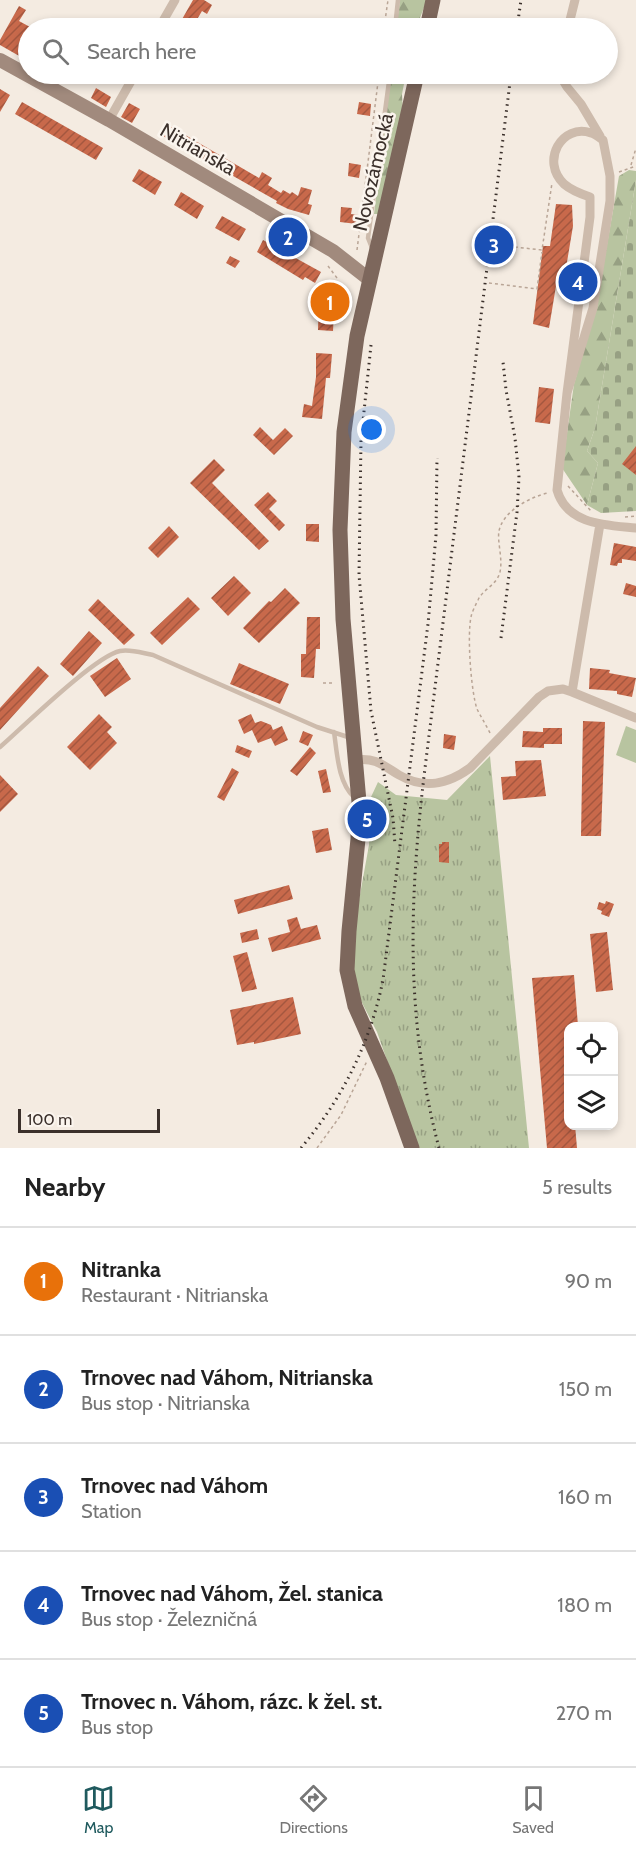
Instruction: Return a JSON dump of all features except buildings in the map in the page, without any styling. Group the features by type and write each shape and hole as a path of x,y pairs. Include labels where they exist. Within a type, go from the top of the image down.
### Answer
{"main road":[{"path":"429,18 433,0"},
{"name":"Nitrianska","path":"0,60 18,70"},
{"name":"Nitrianska","path":"44,84 333,251 370,280"},
{"name":"Novozámocká","path":"412,1148 376,1052 355,1005 347,970 359,802 340,579 340,499 348,398 363,307 415,84"}],"street":[{"path":"165,18 175,0"},
{"path":"570,18 575,0"},
{"path":"109,120 129,84"},
{"path":"565,84 581,104 596,133 603,140 610,176 610,201 593,308 567,393"},
{"path":"603,140 590,133 578,132 565,138 555,149 552,162 558,177 565,185 590,197 590,218 557,490 560,500 572,513 600,524 636,528"},
{"path":"572,692 600,524"},
{"path":"356,760 367,758 375,760 409,780 423,784 436,784 461,775 497,742 539,697 548,691 563,689 636,718"}],"lane":[{"path":"396,18 398,0"},
{"path":"376,256 368,238 389,84"},
{"path":"0,747 81,676 107,657 119,651 132,650 153,655 317,727 354,739"},
{"path":"334,732 340,768 348,793 359,802"}],"path":[{"path":"385,18 388,0"},
{"path":"357,250 378,84"},
{"path":"630,166 636,148"},
{"path":"610,176 630,166 636,166"},
{"path":"489,284 537,289 552,181 558,177"},
{"path":"479,243 542,250"},
{"path":"328,266 337,278"},
{"path":"558,473 585,507 599,513"},
{"path":"497,742 483,720 475,699 469,633 471,616 479,597 496,581 500,572 499,533 503,522 512,512 538,495 557,490"},
{"path":"622,517 636,516"},
{"path":"323,683 340,683"},
{"path":"316,1148 341,1115 363,1067 376,1052"}],"green space":[{"path":"400,0 427,0 420,18 397,18"},
{"path":"390,84 404,84 403,114 379,214 374,214"},
{"path":"629,170 636,171 636,180 595,428 587,451 598,463 587,505 562,468 574,384 596,308 619,176"},
{"path":"636,180 636,511 601,513 587,505 598,463 587,451 595,428"},
{"path":"626,726 636,730 636,763 616,755"},
{"path":"490,756 529,1148 418,1148 377,1032 357,993 352,959 353,933 369,845 371,797 378,782 396,795 447,800"}],"railway":[{"path":"518,18 521,0"},
{"path":"439,1148 428,1100 415,1005 413,912 416,865 425,768 510,84"},
{"path":"371,345 361,440 359,575 371,711 393,818 395,845"},
{"path":"501,638 517,512 519,477 503,362"},
{"path":"301,1148 329,1110 352,1070 370,1026 383,980 428,624 436,535 437,458"}],"place":[{"name":"Trnovec nad Váhom, Nitrianska","path":"288,237"},
{"name":"Trnovec nad Váhom","path":"494,245"},
{"name":"Trnovec nad Váhom, Žel. stanica","path":"578,282"},
{"name":"Nitranka","path":"330,302"},
{"name":"Trnovec n. Váhom, rázc. k žel. st.","path":"367,819"}]}
